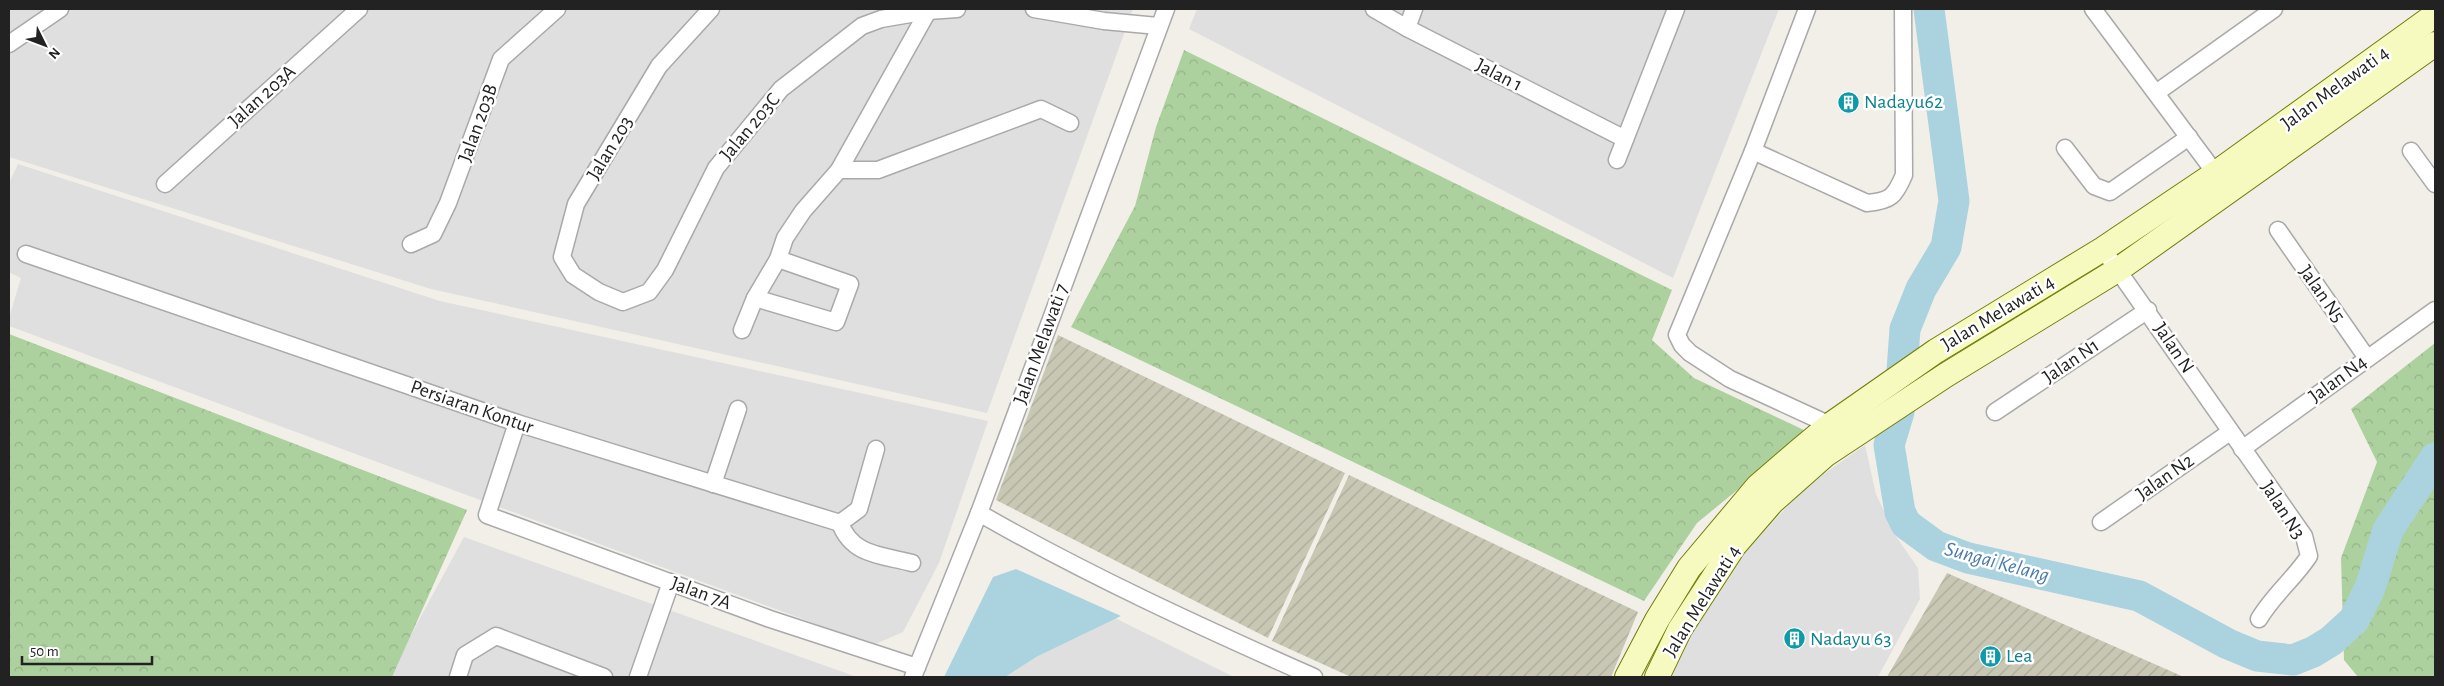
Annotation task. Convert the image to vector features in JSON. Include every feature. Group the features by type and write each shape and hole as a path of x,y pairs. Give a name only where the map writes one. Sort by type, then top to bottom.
{"street":[{"path":"9,44 60,9"},
{"name":"Jalan 203A","path":"165,184 359,9"},
{"name":"Jalan 203B","path":"411,244 433,234 448,203 501,59 557,9"},
{"name":"Jalan 203","path":"599,292 573,276 562,257 576,204 659,66 711,9"},
{"name":"Jalan 203C","path":"599,292 623,302 649,292 665,270 716,168 781,89 862,26 882,19 928,11 957,9"},
{"path":"1034,9 1104,21 1158,26"},
{"name":"Jalan Melawati 7","path":"915,672 979,513 1158,26 1166,9"},
{"name":"Jalan 1","path":"1374,9 1407,28 1625,139"},
{"path":"1407,28 1414,9"},
{"path":"1616,160 1676,9"},
{"path":"1807,9 1753,151 1677,335 1682,346 1690,353 1730,379 1830,425"},
{"path":"1753,151 1867,203 1884,201 1897,192 1904,175 1903,9"},
{"path":"2093,9 2223,182"},
{"path":"2156,93 2274,9"},
{"path":"742,330 755,298 778,260 790,231 803,211 839,170 928,11"},
{"name":"Jalan Melawati 4","path":"1628,677 1657,620 1689,568 1758,486 1830,425 1946,374 2119,270 2223,182 2435,15"},
{"name":"Jalan Melawati 4","path":"1656,677 1680,630 1734,546 1772,502 1888,399 1936,351 2103,249 2223,182 2435,44"},
{"path":"839,170 878,170 1042,110 1070,123"},
{"path":"2065,148 2094,186 2110,192 2189,137"},
{"path":"2411,152 2435,184"},
{"name":"Jalan N5","path":"2278,230 2367,358"},
{"name":"Jalan N","path":"2103,249 2148,310 2242,449"},
{"name":"Persiaran Kontur","path":"26,254 517,423 840,523"},
{"path":"755,298 836,322 850,284 778,260"},
{"name":"Jalan N1","path":"1995,412 2148,310"},
{"name":"Jalan N4","path":"2242,449 2435,310"},
{"path":"713,484 738,410"},
{"name":"Jalan 7A","path":"517,423 487,515 915,672"},
{"name":"Jalan N2","path":"2100,522 2230,432"},
{"path":"876,449 859,510 840,523 845,536 855,546 912,563"},
{"name":"Jalan N3","path":"2242,449 2304,536 2309,556 2300,571 2269,601 2259,618"},
{"path":"979,513 1023,538 1213,632 1314,677"},
{"path":"638,677 671,582"},
{"path":"458,677 465,655 496,636 604,677"}],"shaded area":[{"path":"9,9 1133,9 987,413 431,289 9,157"},
{"path":"1197,9 1779,9 1673,278 1189,29"},
{"path":"18,164 440,301 988,421 939,563 903,632 873,645 9,326 9,318 21,278 9,272 9,183"},
{"path":"1058,335 1345,473 1268,638 996,500"},
{"name":"Nadayu 63","path":"1865,445 1876,494 1895,535 1918,568 1920,599 1878,677 1668,677 1684,643 1742,556 1804,488"},
{"path":"1349,475 1638,612 1611,677 1351,677 1272,641"},
{"path":"464,537 857,677 388,677"},
{"path":"1016,569 1234,677 948,677"},
{"path":"1947,573 2184,677 1887,677"}],"green space":[{"path":"1184,50 1672,290 1652,340 1694,378 1808,432 1697,523 1644,601 1071,327 1135,206 1156,127"},
{"path":"9,334 467,510 392,677 9,677"},
{"path":"2435,343 2435,677 2358,677 2344,660 2341,558 2377,462 2351,409"}],"water":[{"path":"1016,569 1121,616 1036,657 1005,677 944,677 993,577"}],"waterway":[{"name":"Sungai Kelang","path":"1929,9 1954,201 1946,247 1921,289 1905,329 1899,412 1889,445 1900,512 1906,524 1936,546 1968,558 2139,596 2228,644 2257,656 2293,660 2313,652 2331,641 2354,620 2370,588 2388,530 2435,458"}],"place":[{"name":"Nadayu62","path":"1848,102"},
{"name":"Nadayu 63","path":"1794,639"},
{"name":"Lea","path":"1990,656"}]}
